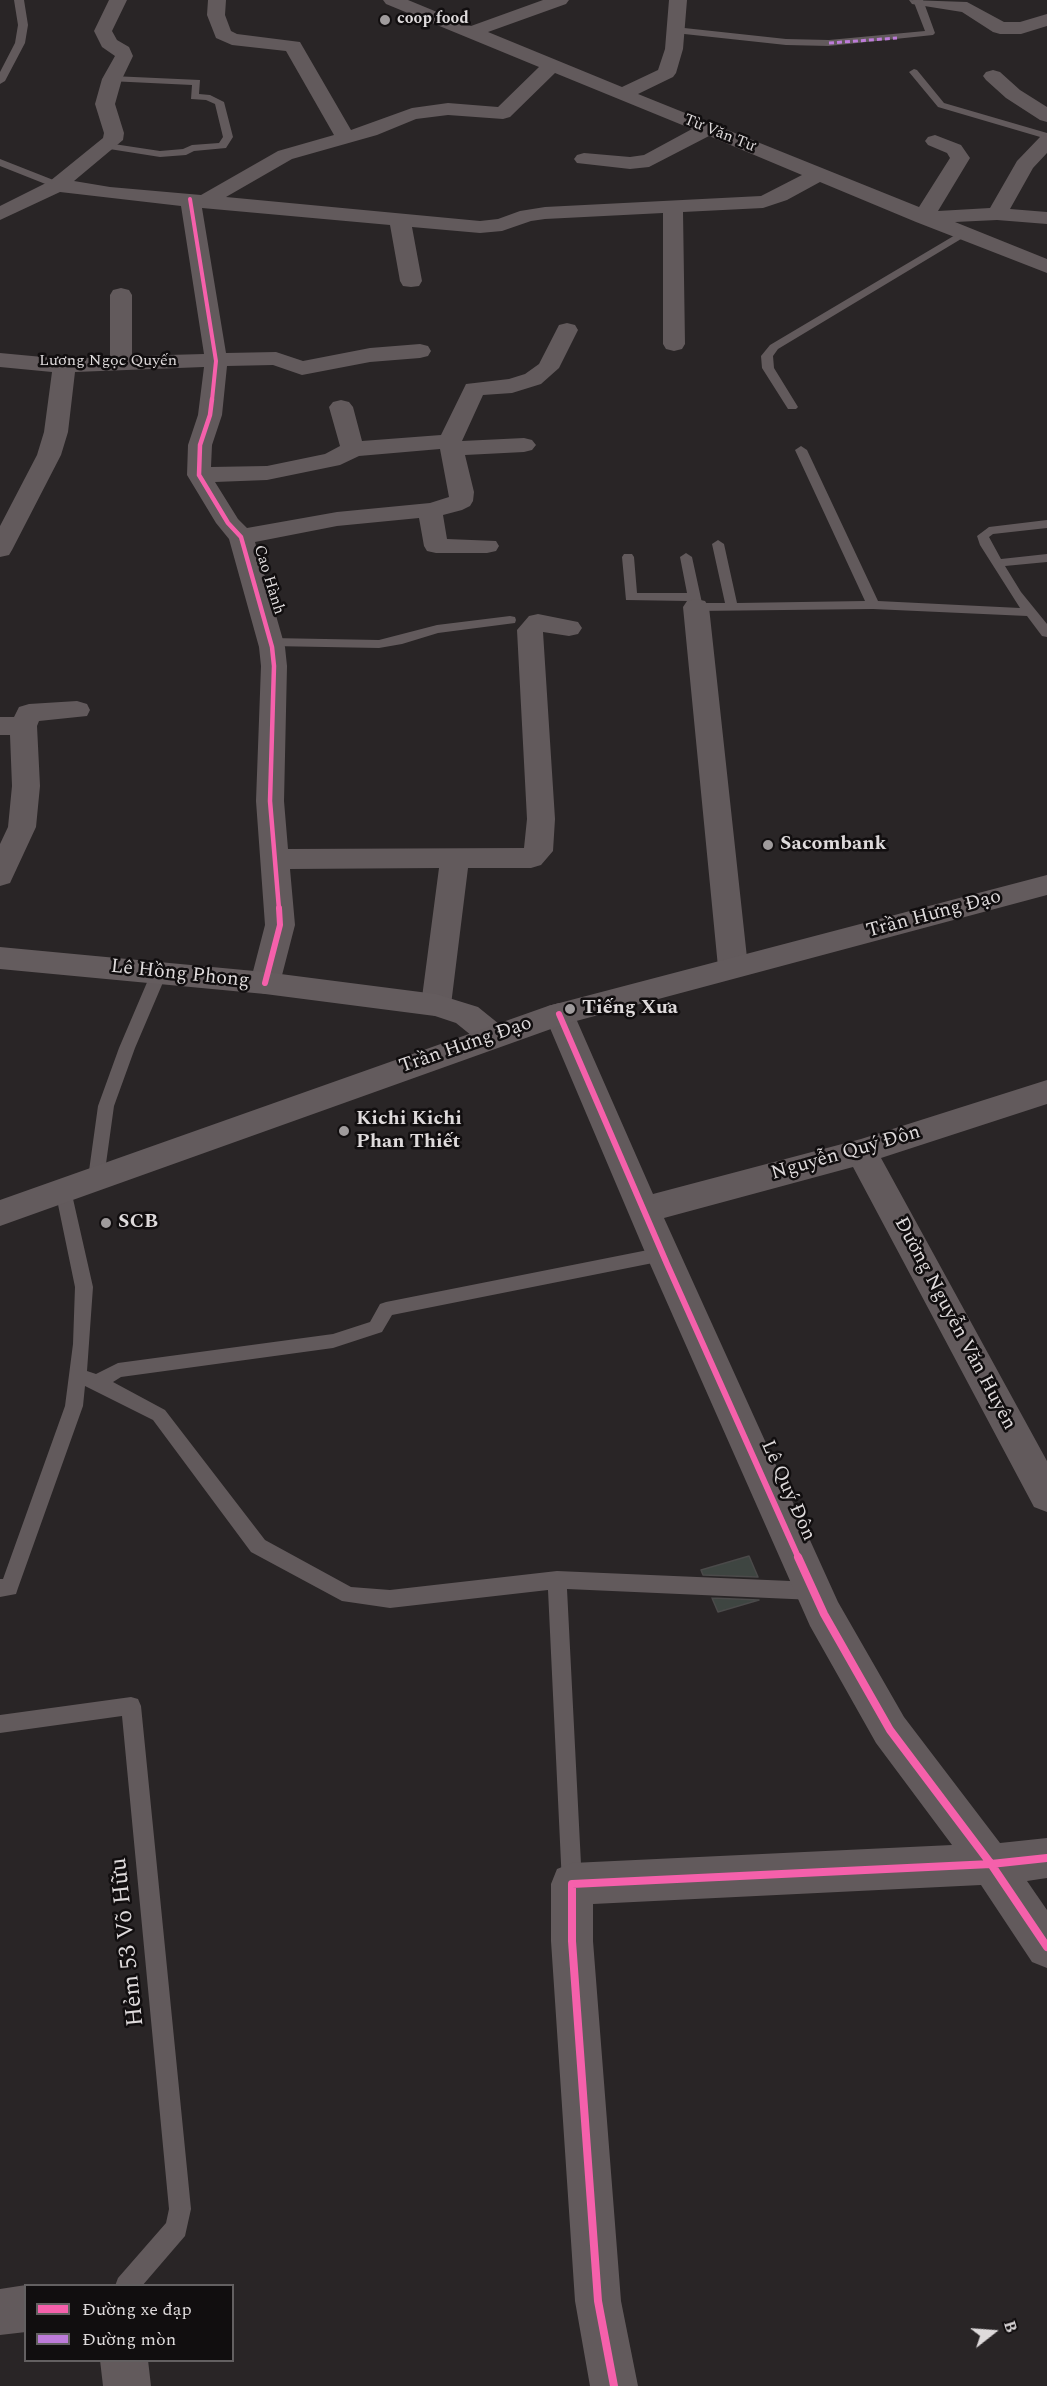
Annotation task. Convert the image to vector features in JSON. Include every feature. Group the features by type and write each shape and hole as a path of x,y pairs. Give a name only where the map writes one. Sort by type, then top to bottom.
{"main road":[{"name":"Trần Hưng Đạo","path":"0,1213 559,1014 1047,885"},
{"name":"Lê Hồng Phong","path":"0,958 265,983 436,1005 467,1015 493,1036"}],"street":[{"path":"0,214 57,185 113,140 114,133 105,104 112,79 124,56 122,51 109,43 103,31 118,0"},
{"path":"217,0 216,15 223,34 232,39 293,46 346,138"},
{"name":"Từ Văn Tư","path":"392,0 1047,267"},
{"path":"471,32 560,0"},
{"path":"622,94 666,73 671,62 678,0"},
{"path":"918,0 968,7 1000,28 1021,28 1047,20"},
{"path":"198,200 285,155 370,131 400,118 427,111 448,109 503,113 552,65"},
{"path":"993,76 1012,94 1047,116"},
{"path":"584,159 630,163 649,161 708,129"},
{"path":"923,218 960,158 954,148 935,141"},
{"path":"997,214 1024,165 1047,141"},
{"path":"57,185 110,193 480,227 501,225 527,215 545,213 763,202 780,196 818,174"},
{"path":"198,200 216,361 210,415 200,445 199,475 267,473 332,460 353,449 411,443 451,446 524,446"},
{"path":"673,207 674,344"},
{"path":"923,218 997,214 1047,218"},
{"path":"400,220 411,281"},
{"path":"121,295 121,364"},
{"path":"241,537 338,519 430,510 461,501 462,492 451,446 474,389 512,386 532,380 548,368 567,330"},
{"name":"Lương Ngọc Quyến","path":"0,360 64,366 276,359 302,368 370,355 420,351"},
{"path":"0,550 49,455 56,432 64,366"},
{"path":"341,407 353,449"},
{"name":"Cao Hành","path":"199,475 228,523 241,537 271,642 274,666 270,801 280,925 265,983"},
{"path":"430,510 436,546 488,546"},
{"path":"696,602 733,967"},
{"path":"276,859 531,858 539,851 541,819 530,630 538,622 569,628"},
{"path":"0,876 22,827 26,786 11,726 29,713 77,710"},
{"path":"436,1005 455,859"},
{"name":"Lê Quý Đôn","path":"559,1014 813,1591 854,1669 890,1730 991,1864 1047,1947"},
{"name":"Nguyễn Quý Đôn","path":"644,1210 861,1152 1047,1092"},
{"name":"Đường Nguyễn Văn Huyên","path":"861,1152 1047,1496"},
{"path":"614,2386 598,2301 572,1941 572,1884 991,1864 1047,1858"},
{"path":"0,2312 24,2308"},
{"path":"124,2362 127,2386"}],"lane":[{"path":"0,81 5,61 20,43 23,25 19,0"},
{"path":"675,30 786,42 829,43 930,33 918,0"},
{"path":"914,72 941,105 1047,136"},
{"path":"107,146 160,154 186,152 192,148 222,146 228,137 219,102 207,97 194,97 197,82 112,79"},
{"path":"0,162 57,185"},
{"path":"792,407 768,368 767,356 774,347 962,234"},
{"path":"801,450 873,605"},
{"path":"1047,524 989,531 983,536 997,563 1047,633"},
{"path":"718,544 732,607"},
{"path":"628,556 632,597 732,607 873,605 1030,612"},
{"path":"686,557 696,602"},
{"path":"997,563 1047,558"},
{"path":"271,642 379,644 402,640 437,629 510,620"},
{"path":"96,1178 106,1106 127,1048 159,973"},
{"path":"0,1588 9,1588 74,1406 84,1287 63,1190"},
{"path":"99,1382 118,1370 333,1341 376,1327 386,1309 663,1254"},
{"path":"78,1376 99,1382 159,1415 258,1546 349,1595 390,1599 557,1580 813,1591"},
{"path":"557,1580 572,1884"},
{"name":"Hẻm 53 Võ Hữu","path":"0,1724 131,1706 180,2209 177,2228 128,2284"}],"building":[{"path":"749,1556 758,1577 703,1575 701,1570"},
{"path":"712,1598 759,1600 718,1612"}],"marked path":[{"path":"829,43 897,38"}],"cycle path":[{"path":"190,199 216,361 210,415 200,445 199,475 228,523 241,537 272,647 274,666 270,801 280,925 265,983"},
{"path":"559,1014 667,1264 824,1614 890,1730 991,1864 1047,1947"},
{"path":"614,2386 598,2301 572,1941 572,1884 991,1864 1047,1858"}],"place":[{"name":"coop food","path":"385,20"},
{"name":"Sacombank","path":"768,845"},
{"name":"Tiếng Xưa","path":"570,1009"},
{"name":"Kichi Kichi Phan Thiết","path":"344,1131"},
{"name":"SCB","path":"106,1223"}]}
